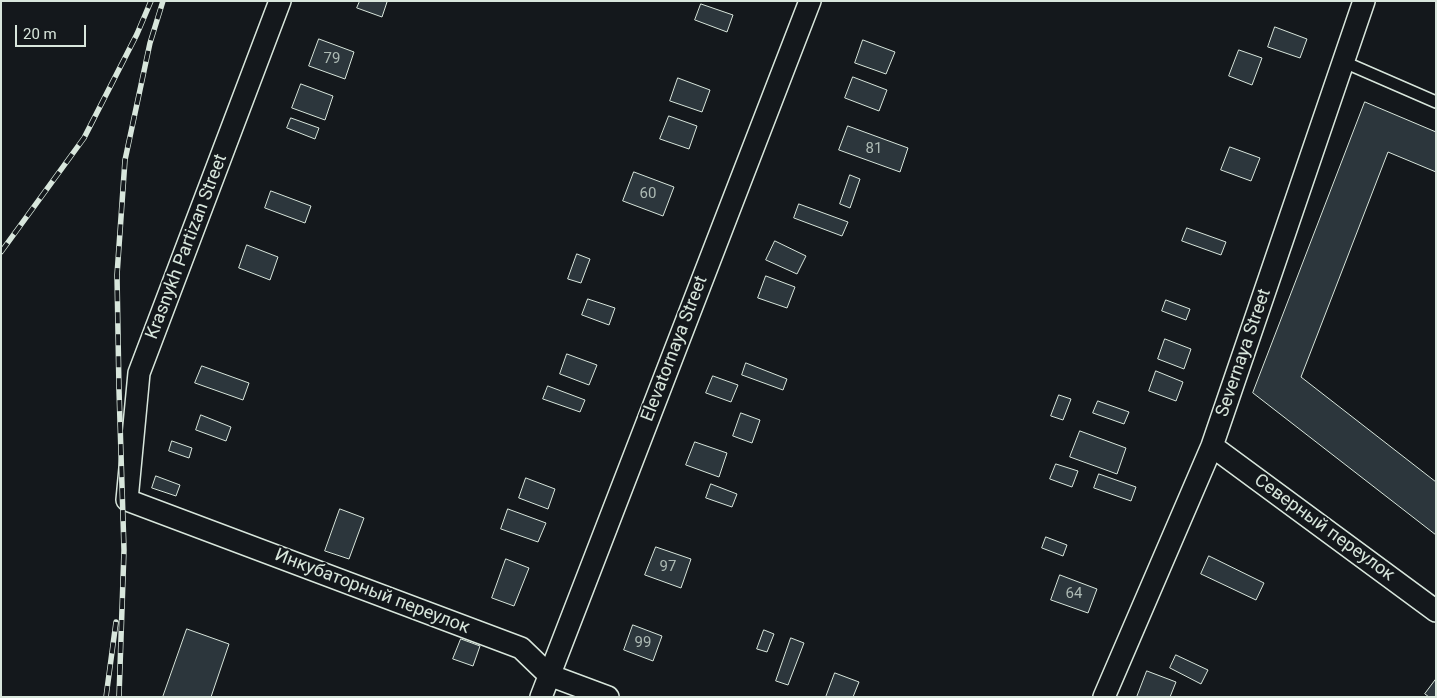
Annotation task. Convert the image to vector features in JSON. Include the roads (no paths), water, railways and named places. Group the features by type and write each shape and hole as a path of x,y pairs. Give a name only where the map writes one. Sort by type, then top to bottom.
{"street":[{"name":"Krasnykh Partizan Street","path":"127,500 140,373 280,1"},
{"name":"Elevatornaya Street","path":"541,697 810,1"},
{"name":"Severnaya Street","path":"1104,697 1212,446 1364,1"},
{"name":"Северный переулок","path":"1212,446 1436,611"},
{"name":"Инкубаторный переулок","path":"127,500 522,648 549,675 608,697"}],"lane":[{"path":"1344,62 1436,102"}],"railway":[{"path":"1,252 84,138 137,34 151,1"},
{"path":"119,697 124,550 117,275 125,160 150,43 163,1"},
{"path":"106,697 116,622"}]}
